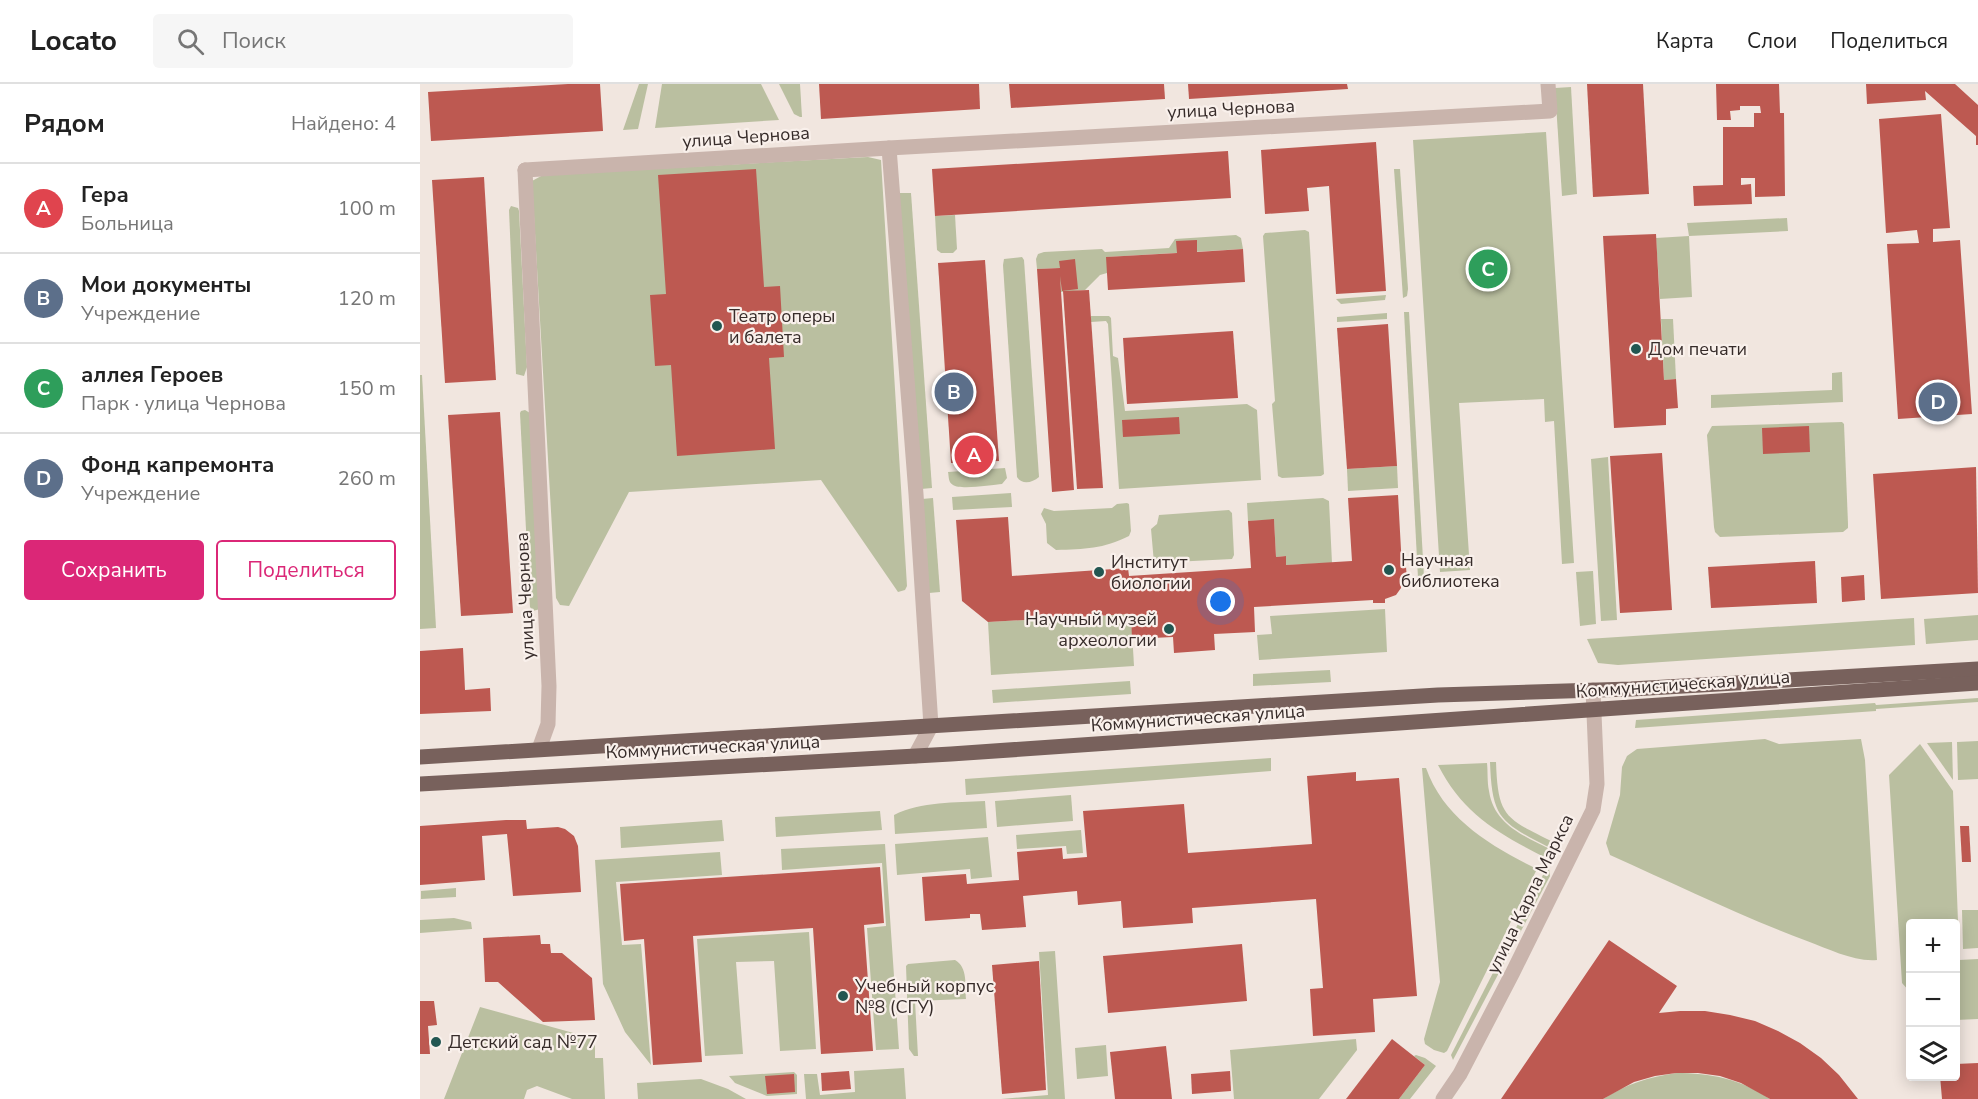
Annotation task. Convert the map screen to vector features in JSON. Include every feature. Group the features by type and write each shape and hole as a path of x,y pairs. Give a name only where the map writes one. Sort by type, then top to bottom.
{"main road":[{"name":"Коммунистическая улица","path":"420,757 1438,695 1593,690 1978,669"},
{"name":"Коммунистическая улица","path":"420,784 915,756 1978,683"}],"street":[{"name":"улица Чернова","path":"539,749 548,724 549,686 525,170 1550,111 1548,84"},
{"path":"889,148 931,726 915,756"},
{"name":"улица Карла Маркса","path":"1443,1099 1460,1074 1514,972 1593,810 1597,784 1593,690"}],"green space":[{"path":"639,84 648,84 638,129 623,130"},
{"path":"662,84 761,84 779,120 655,128"},
{"path":"779,84 800,84 802,117 794,114"},
{"path":"1571,87 1577,194 1562,196 1555,88"},
{"path":"1546,132 1574,563 1562,564 1554,421 1545,422 1544,399 1459,403 1470,570 1440,572 1413,140"},
{"path":"868,157 881,160 907,586 905,590 898,592 821,480 629,492 569,606 560,605 556,598 532,181 543,175"},
{"path":"1394,169 1400,169 1408,289 1407,296 1403,298"},
{"path":"899,193 911,193 932,488 921,489"},
{"path":"511,206 518,208 519,211 527,367 524,376 516,374 509,210"},
{"path":"955,215 957,249 953,253 941,253 937,250 935,216"},
{"path":"1787,218 1788,231 1689,236 1687,223"},
{"path":"1305,230 1309,232 1324,474 1282,478 1278,476 1272,404 1275,401 1263,236 1265,233"},
{"path":"1236,235 1241,238 1243,249 1107,257 1107,273 1100,275 1085,290 1061,292 1059,268 1037,269 1038,254 1044,252 1102,249 1105,252 1169,248 1175,239"},
{"path":"1689,236 1692,297 1660,299 1656,238"},
{"path":"1022,257 1039,477 1027,482 1017,477 1003,265 1004,259"},
{"path":"1386,295 1385,300 1341,304 1336,299"},
{"path":"1404,312 1409,312 1424,577 1418,578"},
{"path":"1387,313 1387,319 1337,322 1337,317"},
{"path":"1091,316 1111,318 1113,356 1118,358 1125,411 1247,404 1257,410 1261,480 1119,489 1108,324 1106,321 1091,322"},
{"path":"1661,319 1673,319 1676,379 1664,380"},
{"path":"1842,372 1843,402 1711,408 1711,395 1832,390 1832,373"},
{"path":"420,375 422,375 436,628 420,629"},
{"path":"525,410 530,413 540,609 533,611 530,607 520,413"},
{"path":"1842,422 1844,424 1848,528 1843,532 1720,537 1715,532 1707,435 1712,426"},
{"path":"1608,457 1617,620 1601,621 1591,459"},
{"path":"1397,466 1398,488 1348,491 1347,469"},
{"path":"1005,468 1007,478 1002,484 962,487 953,485 949,481 948,472"},
{"path":"1011,493 1012,507 953,510 952,497"},
{"path":"933,498 940,592 929,593 922,499"},
{"path":"1323,498 1329,501 1332,563 1286,565 1286,556 1276,557 1274,520 1248,521 1247,503"},
{"path":"1117,504 1129,504 1131,531 1129,536 1111,544 1085,549 1056,550 1047,543 1046,524 1041,514 1044,508 1054,511 1112,508"},
{"path":"1229,510 1232,513 1234,555 1232,559 1154,563 1151,529 1157,524 1159,515"},
{"path":"1593,571 1596,624 1580,626 1576,572"},
{"path":"1385,609 1387,652 1259,660 1257,635 1272,634 1270,616"},
{"path":"1131,614 1134,666 991,675 988,622"},
{"path":"1978,615 1978,640 1926,644 1924,619"},
{"path":"1914,618 1915,645 1618,665 1598,663 1587,639"},
{"path":"1330,670 1331,682 1253,686 1253,674"},
{"path":"1130,681 1131,694 993,703 992,690"},
{"path":"1978,698 1978,702 1876,709 1876,711 1635,728 1636,720"},
{"path":"1765,739 1779,744 1861,739 1865,760 1877,960 1851,957 1782,931 1610,855 1606,843 1620,795 1622,767 1627,756 1637,749"},
{"path":"1978,741 1978,779 1958,780 1957,742"},
{"path":"1952,742 1953,780 1927,743"},
{"path":"1920,744 1953,791 1958,919 1906,919 1906,988 1902,983 1889,775"},
{"path":"1271,758 1271,771 966,795 965,779"},
{"path":"1490,762 1496,762 1499,794 1507,814 1514,821 1553,842 1550,848 1520,832 1502,817 1493,796"},
{"path":"1487,763 1489,791 1497,812 1511,827 1550,849 1546,858 1498,831 1471,810 1448,782 1438,765"},
{"path":"1422,768 1426,768 1444,802 1471,829 1503,851 1537,869 1444,1053 1425,1044 1424,1039 1440,982"},
{"path":"1071,795 1073,821 997,827 995,801"},
{"path":"985,801 987,828 895,834 894,815 904,810 939,804"},
{"path":"880,811 882,830 776,837 775,817"},
{"path":"722,820 724,841 621,848 620,827"},
{"path":"1081,830 1083,853 1067,854 1066,846 1017,849 1016,835"},
{"path":"988,837 992,877 971,879 970,869 897,875 895,844"},
{"path":"885,844 899,1049 876,1050 867,928 886,926 882,863 782,870 781,849"},
{"path":"720,852 722,875 616,882 622,945 641,944 651,1065 625,1032 603,984 595,860"},
{"path":"1546,869 1549,869 1550,876 1453,1060 1451,1055"},
{"path":"456,888 456,897 421,899 421,891"},
{"path":"1962,910 1978,910 1978,948 1963,949"},
{"path":"454,918 471,922 472,929 420,933 420,920"},
{"path":"809,932 816,1049 780,1051 774,961 736,962 743,1054 705,1056 697,939"},
{"path":"1055,951 1065,1099 1001,1099 1048,1095 1039,952"},
{"path":"1978,959 1978,1019 1960,1020 1960,960"},
{"path":"955,960 964,972 966,999 915,1001 918,1056 914,1056 909,1049 906,966"},
{"path":"480,1007 595,1039 595,1058 603,1058 605,1099 572,1099 537,1086 527,1090 524,1099 444,1099"},
{"path":"1356,1039 1357,1050 1319,1099 1234,1099 1230,1050"},
{"path":"1106,1045 1108,1076 1077,1079 1075,1048"},
{"path":"1414,1056 1436,1066 1410,1099 1399,1099 1425,1065"},
{"path":"904,1068 906,1099 806,1099 804,1074 817,1074 820,1095 855,1092 854,1071"},
{"path":"794,1072 797,1075 797,1094 767,1096 735,1083 729,1076"},
{"path":"1676,1073 1701,1074 1736,1082 1770,1099 1603,1099 1638,1082"},
{"path":"701,1079 728,1089 746,1099 638,1099 637,1083"}],"building":[{"path":"600,84 603,131 431,141 428,92"},
{"path":"819,84 979,84 980,109 821,119"},
{"path":"1009,84 1164,84 1165,99 1011,108"},
{"path":"1188,84 1347,84 1348,89 1189,99"},
{"path":"1587,84 1643,84 1649,194 1593,197"},
{"path":"1716,84 1779,84 1780,113 1784,113 1785,196 1755,197 1755,178 1741,178 1741,185 1751,184 1752,204 1694,206 1693,186 1723,185 1723,127 1754,127 1754,113 1761,113 1760,106 1740,106 1740,110 1730,111 1731,120 1717,120"},
{"path":"1866,84 1955,84 1978,105 1978,145 1976,145 1976,136 1925,91 1926,100 1867,104"},
{"path":"1941,114 1950,228 1933,229 1933,242 1960,240 1972,414 1898,419 1887,244 1919,243 1917,230 1886,233 1879,119"},
{"path":"1376,142 1386,291 1336,294 1329,186 1307,188 1309,211 1265,214 1261,150"},
{"path":"1228,151 1231,198 935,216 932,169"},
{"name":"Театр оперы и балета","path":"756,169 764,287 780,286 784,357 769,358 775,449 677,456 671,365 655,366 650,295 666,294 658,175"},
{"path":"484,177 496,380 445,383 432,180"},
{"name":"Дом печати","path":"1656,234 1664,380 1676,379 1678,408 1666,409 1666,425 1614,428 1603,236"},
{"path":"1197,240 1197,252 1243,249 1245,282 1108,290 1106,257 1177,253 1176,241"},
{"path":"1075,259 1078,289 1062,291 1060,276 1074,490 1052,492 1037,269 1060,268 1059,261"},
{"path":"985,260 999,461 951,463 938,263"},
{"path":"1089,290 1103,488 1077,489 1063,291"},
{"path":"1388,324 1397,466 1347,469 1337,328"},
{"path":"1233,331 1238,398 1127,404 1123,338"},
{"path":"500,412 513,613 461,616 448,415"},
{"path":"1179,417 1180,434 1123,437 1122,420"},
{"path":"1809,426 1810,452 1763,454 1762,428"},
{"path":"1662,453 1672,610 1620,613 1610,456"},
{"path":"1976,467 1978,593 1881,599 1873,474"},
{"path":"1398,495 1402,568 1406,567 1407,579 1402,580 1401,588 1396,595 1385,599 1385,603 1373,603 1373,600 1254,607 1255,632 1214,634 1215,650 1174,653 1173,637 1132,639 1131,614 988,622 962,601 956,520 1008,517 1012,576 1128,568 1129,576 1251,568 1248,521 1274,519 1276,557 1286,556 1286,565 1352,561 1348,498"},
{"path":"1815,561 1817,603 1711,608 1708,567"},
{"path":"1864,575 1865,600 1842,602 1841,577"},
{"path":"463,648 465,690 490,688 491,711 420,714 420,651"},
{"path":"1356,772 1356,781 1399,778 1417,996 1373,999 1375,1032 1313,1036 1310,989 1323,988 1316,899 1192,908 1193,923 1123,928 1121,901 1078,905 1077,891 1023,896 1026,927 982,930 980,914 970,914 970,918 925,921 922,877 966,874 967,884 1019,880 1017,852 1062,848 1063,859 1087,857 1083,811 1184,804 1188,853 1312,844 1307,776"},
{"path":"526,820 527,829 558,827 574,836 578,846 581,892 513,896 507,834 482,836 485,880 420,885 420,826"},
{"path":"1960,826 1969,826 1971,862 1962,862"},
{"name":"Учебный корпус №8 (СГУ)","path":"880,867 884,923 864,925 873,1051 821,1054 813,928 693,936 702,1062 653,1065 644,939 624,941 620,884"},
{"path":"540,935 541,944 550,944 551,953 562,953 592,978 595,1020 543,1022 498,982 485,982 483,938"},
{"path":"1609,940 1677,986 1659,1013 1705,1011 1755,1021 1800,1043 1821,1058 1839,1075 1858,1099 1770,1099 1741,1083 1720,1076 1676,1073 1634,1082 1603,1099 1501,1099"},
{"path":"1242,944 1247,1001 1108,1013 1103,956"},
{"path":"1039,961 1046,1090 1002,1094 992,965"},
{"path":"420,1001 434,1001 437,1025 428,1026 430,1054 420,1054"},
{"path":"1392,1039 1425,1065 1399,1099 1346,1099"},
{"path":"1166,1046 1172,1099 1115,1099 1110,1052"},
{"path":"1978,1063 1978,1099 1942,1099 1940,1081 1960,1081 1960,1064"},
{"path":"849,1071 851,1089 822,1091 821,1073"},
{"path":"1230,1071 1231,1091 1192,1094 1191,1074"},
{"path":"794,1074 795,1092 767,1094 765,1076"}],"place":[{"name":"аллея Героев","path":"1488,269"},
{"name":"Театр оперы и балета","path":"717,326"},
{"name":"Дом печати","path":"1636,349"},
{"name":"Мои документы","path":"954,392"},
{"name":"Фонд капремонта","path":"1938,402"},
{"name":"Гера","path":"974,455"},
{"name":"Научная библиотека","path":"1389,570"},
{"name":"Институт биологии","path":"1099,572"},
{"name":"Научный музей археологии","path":"1169,629"},
{"name":"Учебный корпус №8 (СГУ)","path":"843,996"},
{"name":"Детский сад №77","path":"436,1042"}]}
